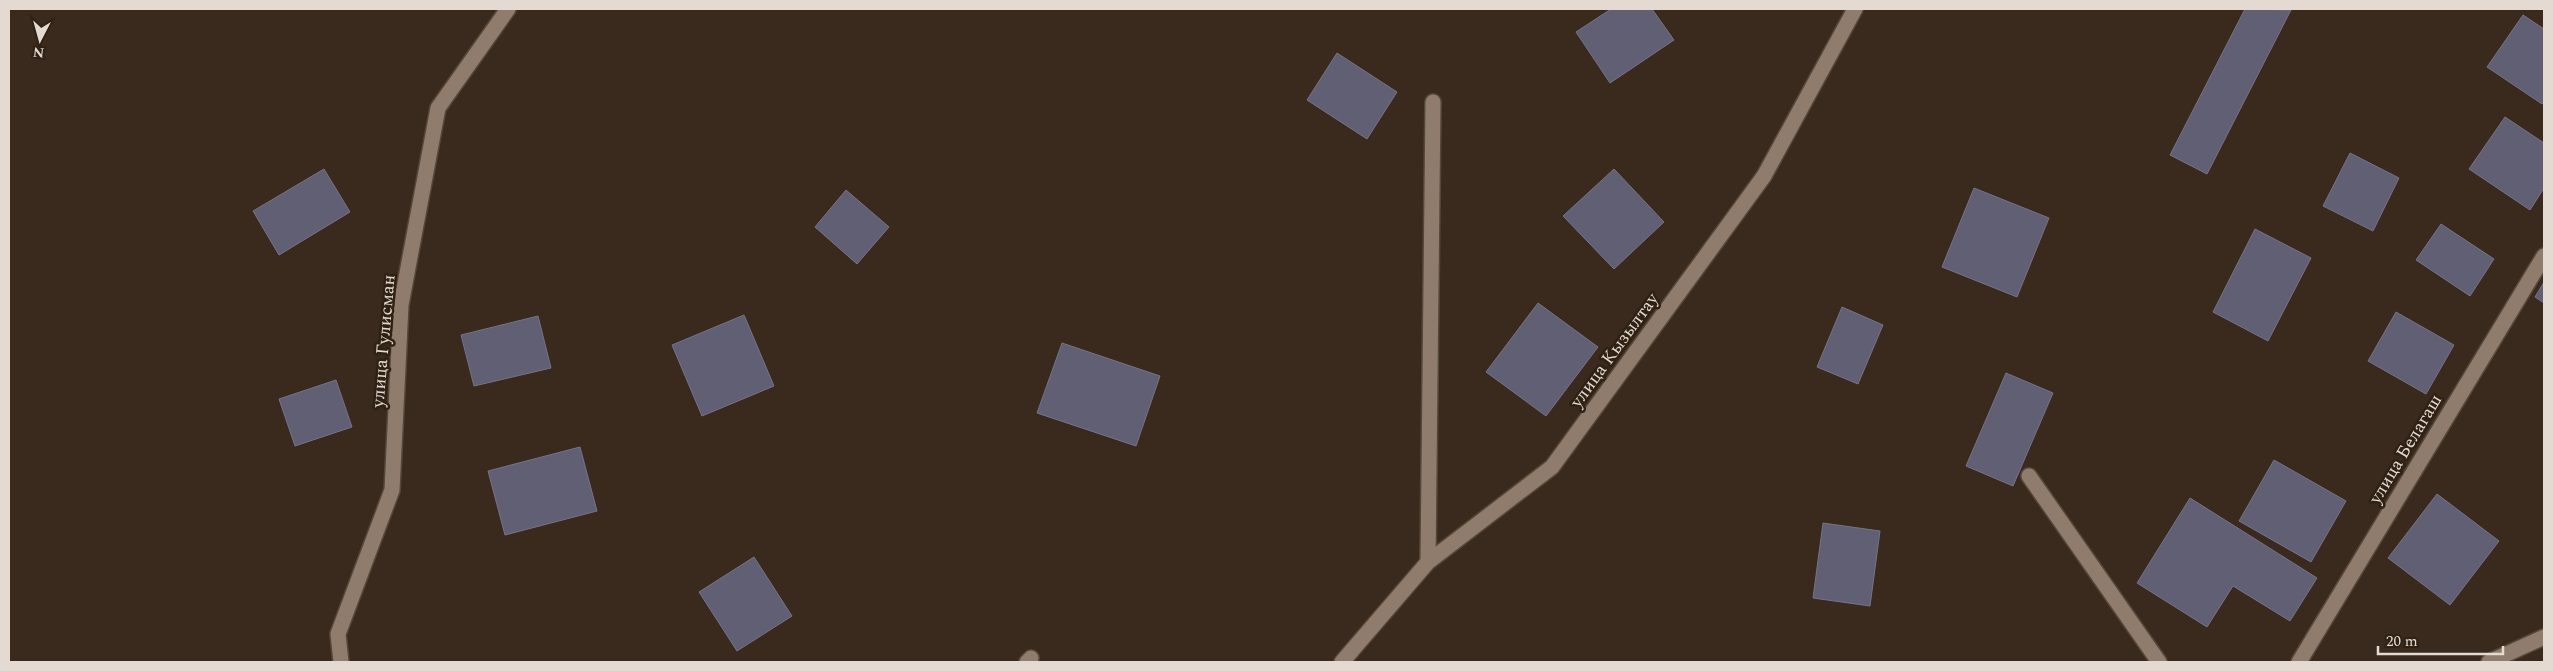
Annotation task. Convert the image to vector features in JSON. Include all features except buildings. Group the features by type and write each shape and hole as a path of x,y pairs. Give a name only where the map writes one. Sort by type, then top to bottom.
{"street":[{"name":"улица Гулисман","path":"340,662 338,634 392,490 401,304 438,108 508,9"},
{"name":"улица Кызылтау","path":"1342,662 1428,562 1552,467 1764,176 1855,9"},
{"path":"1428,562 1433,102"},
{"name":"улица Белагаш","path":"2298,662 2544,256"},
{"path":"2029,476 2159,662"},
{"path":"2489,662 2544,637"}]}
